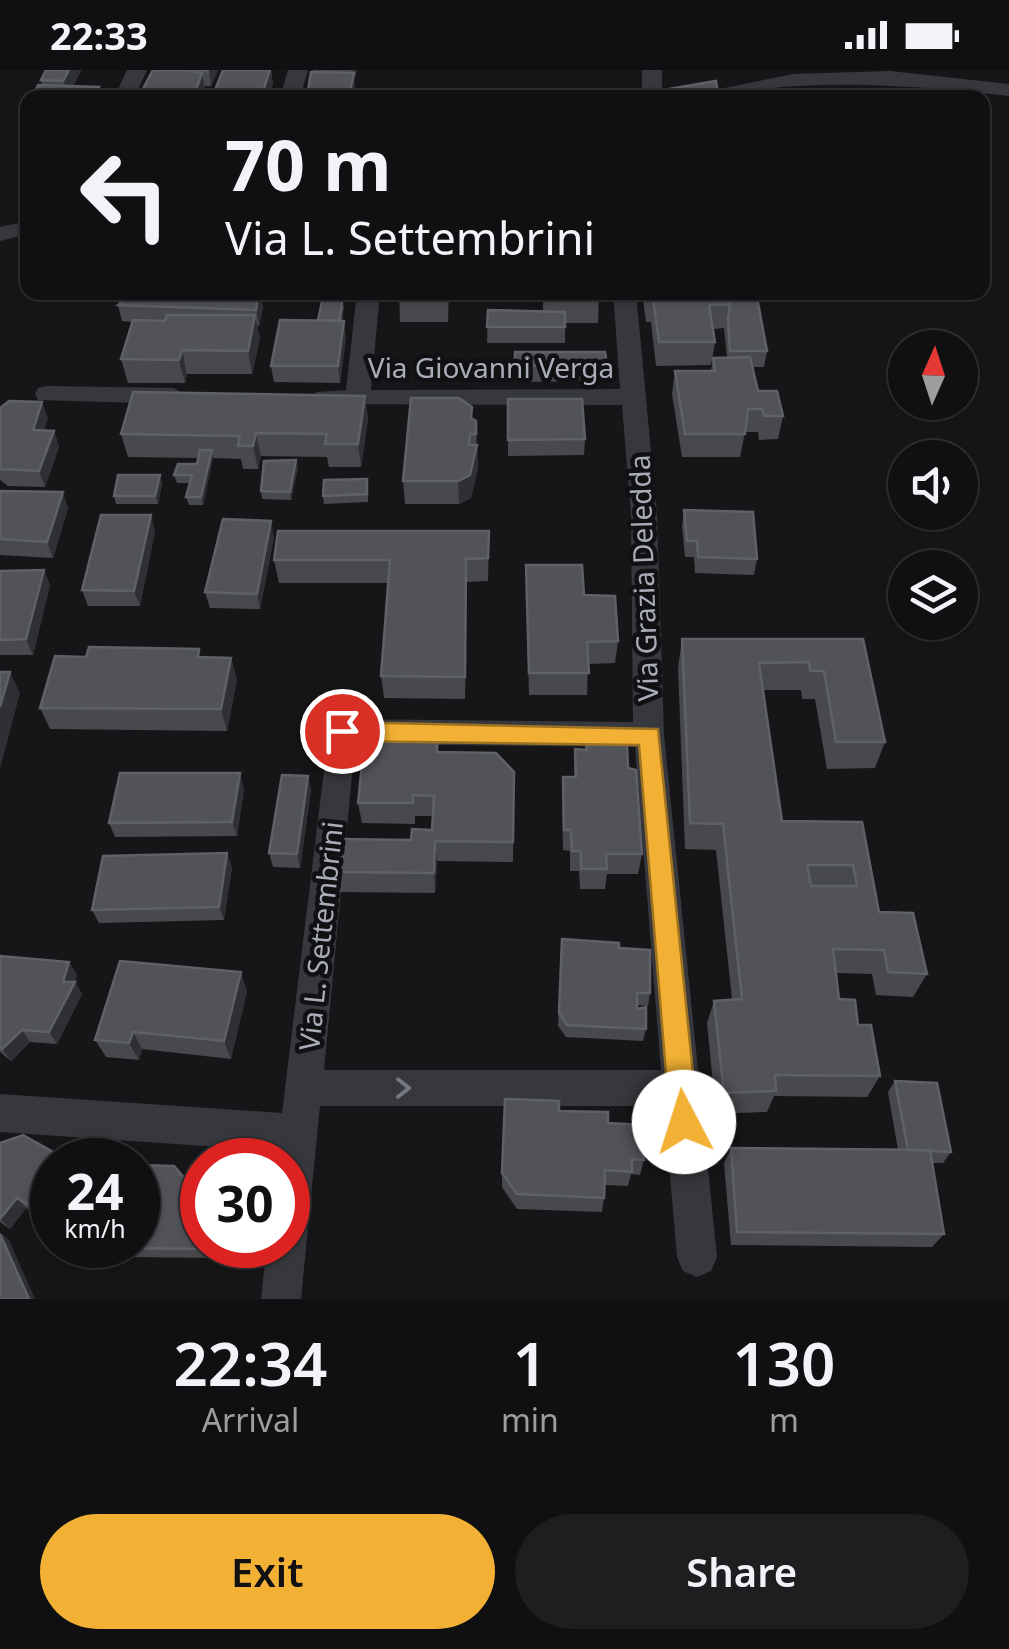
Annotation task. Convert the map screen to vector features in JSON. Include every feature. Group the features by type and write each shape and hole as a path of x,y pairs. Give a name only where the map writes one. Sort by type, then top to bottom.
{"street":[{"path":"732,90 793,80 890,76 1009,90"},
{"path":"358,398 367,300"},
{"name":"Via Grazia Deledda","path":"625,300 644,516 650,735 697,1257"},
{"path":"47,394 203,396"},
{"name":"Via Giovanni Verga","path":"300,398 635,396"},
{"name":"Via L. Settembrini","path":"306,1088 342,731 650,735"},
{"path":"298,1138 306,1088 681,1088"},
{"path":"0,1112 298,1133"},
{"path":"281,1299 284,1268"}],"building":[{"path":"46,70 69,70 63,81 41,80"},
{"path":"153,70 209,70 188,71 202,73 196,90 142,90"},
{"path":"223,70 270,70 263,90 215,90"},
{"path":"311,72 354,73 350,90 308,90"},
{"path":"716,81 718,90 663,90"},
{"path":"38,85 99,87 98,90 36,90"},
{"path":"123,300 258,300 256,310 118,305"},
{"path":"322,300 342,300 339,321 318,320"},
{"path":"653,300 729,300 730,305 709,305 715,342 659,342"},
{"path":"729,300 757,300 767,351 730,351"},
{"path":"488,310 565,312 565,327 487,327"},
{"path":"167,315 255,315 248,351 182,350 179,360 121,359 133,320 165,321"},
{"path":"280,320 344,321 338,366 271,366"},
{"path":"515,352 605,352 607,365 515,366"},
{"path":"750,357 758,391 777,391 783,416 764,416 762,409 748,409 745,434 685,434 675,371 715,371 713,358"},
{"path":"133,392 365,396 358,444 325,444 327,434 256,433 253,446 238,446 240,436 121,434"},
{"path":"411,398 459,398 472,407 476,434 470,434 469,445 477,445 470,475 458,481 403,481"},
{"path":"508,399 582,399 585,439 508,440"},
{"path":"9,401 42,402 33,430 54,431 39,471 0,469 0,408"},
{"path":"200,450 212,450 201,497 186,497 192,475 174,475 178,464 197,464"},
{"path":"296,460 290,492 261,491 264,461"},
{"path":"118,475 160,475 155,496 114,496"},
{"path":"367,479 367,494 323,496 324,480"},
{"path":"0,491 63,492 47,542 0,539"},
{"path":"684,510 753,512 757,559 698,557 697,541 687,541"},
{"path":"101,515 151,515 134,591 82,590"},
{"path":"223,519 271,521 257,594 205,592"},
{"path":"278,531 489,531 488,558 466,559 465,677 381,676 390,560 274,560"},
{"path":"526,565 582,565 584,595 615,596 618,641 587,642 589,673 529,673"},
{"path":"44,570 26,639 0,640 0,571"},
{"path":"682,639 863,639 885,742 836,742 824,671 810,671 809,662 759,663 782,821 862,822 879,912 913,913 927,974 888,972 884,950 833,949 839,999 855,1000 858,1025 871,1025 880,1076 775,1075 776,1091 724,1093 714,1001 742,999 723,824 690,823","holes":["807,865 853,865 857,886 811,886"]},
{"path":"89,647 199,649 198,657 231,658 221,709 40,708 55,656 86,657"},
{"path":"0,672 10,672 0,707"},
{"path":"366,726 438,726 437,752 496,753 514,772 513,842 435,841 434,873 336,872 340,839 411,840 412,829 432,830 434,796 413,795 413,803 358,803"},
{"path":"586,745 627,745 628,768 636,770 642,854 606,854 607,869 581,869 581,851 572,851 571,830 564,830 563,777 576,777 575,749 587,750"},
{"path":"120,773 240,773 232,822 109,823"},
{"path":"282,775 308,776 297,854 269,853"},
{"path":"227,853 219,907 92,910 103,856"},
{"path":"562,939 619,943 619,948 650,950 650,993 637,993 637,1009 646,1007 646,1029 567,1025 559,1013"},
{"path":"0,956 69,962 63,982 75,982 49,1032 22,1030 2,1049 0,1047"},
{"path":"120,961 241,972 224,1041 133,1032 129,1043 95,1040"},
{"path":"895,1081 937,1083 951,1152 908,1150"},
{"path":"505,1099 559,1101 559,1111 608,1112 608,1123 643,1125 644,1160 632,1159 632,1172 605,1170 604,1198 517,1194 502,1173"},
{"path":"23,1135 30,1139 30,1206 17,1198 0,1219 0,1143"},
{"path":"731,1148 930,1150 944,1234 737,1232"},
{"path":"160,1166 174,1166 180,1173 180,1249 160,1248"},
{"path":"0,1234 29,1299 0,1299"}],"route":[{"path":"342,731 650,735 684,1122"}]}
